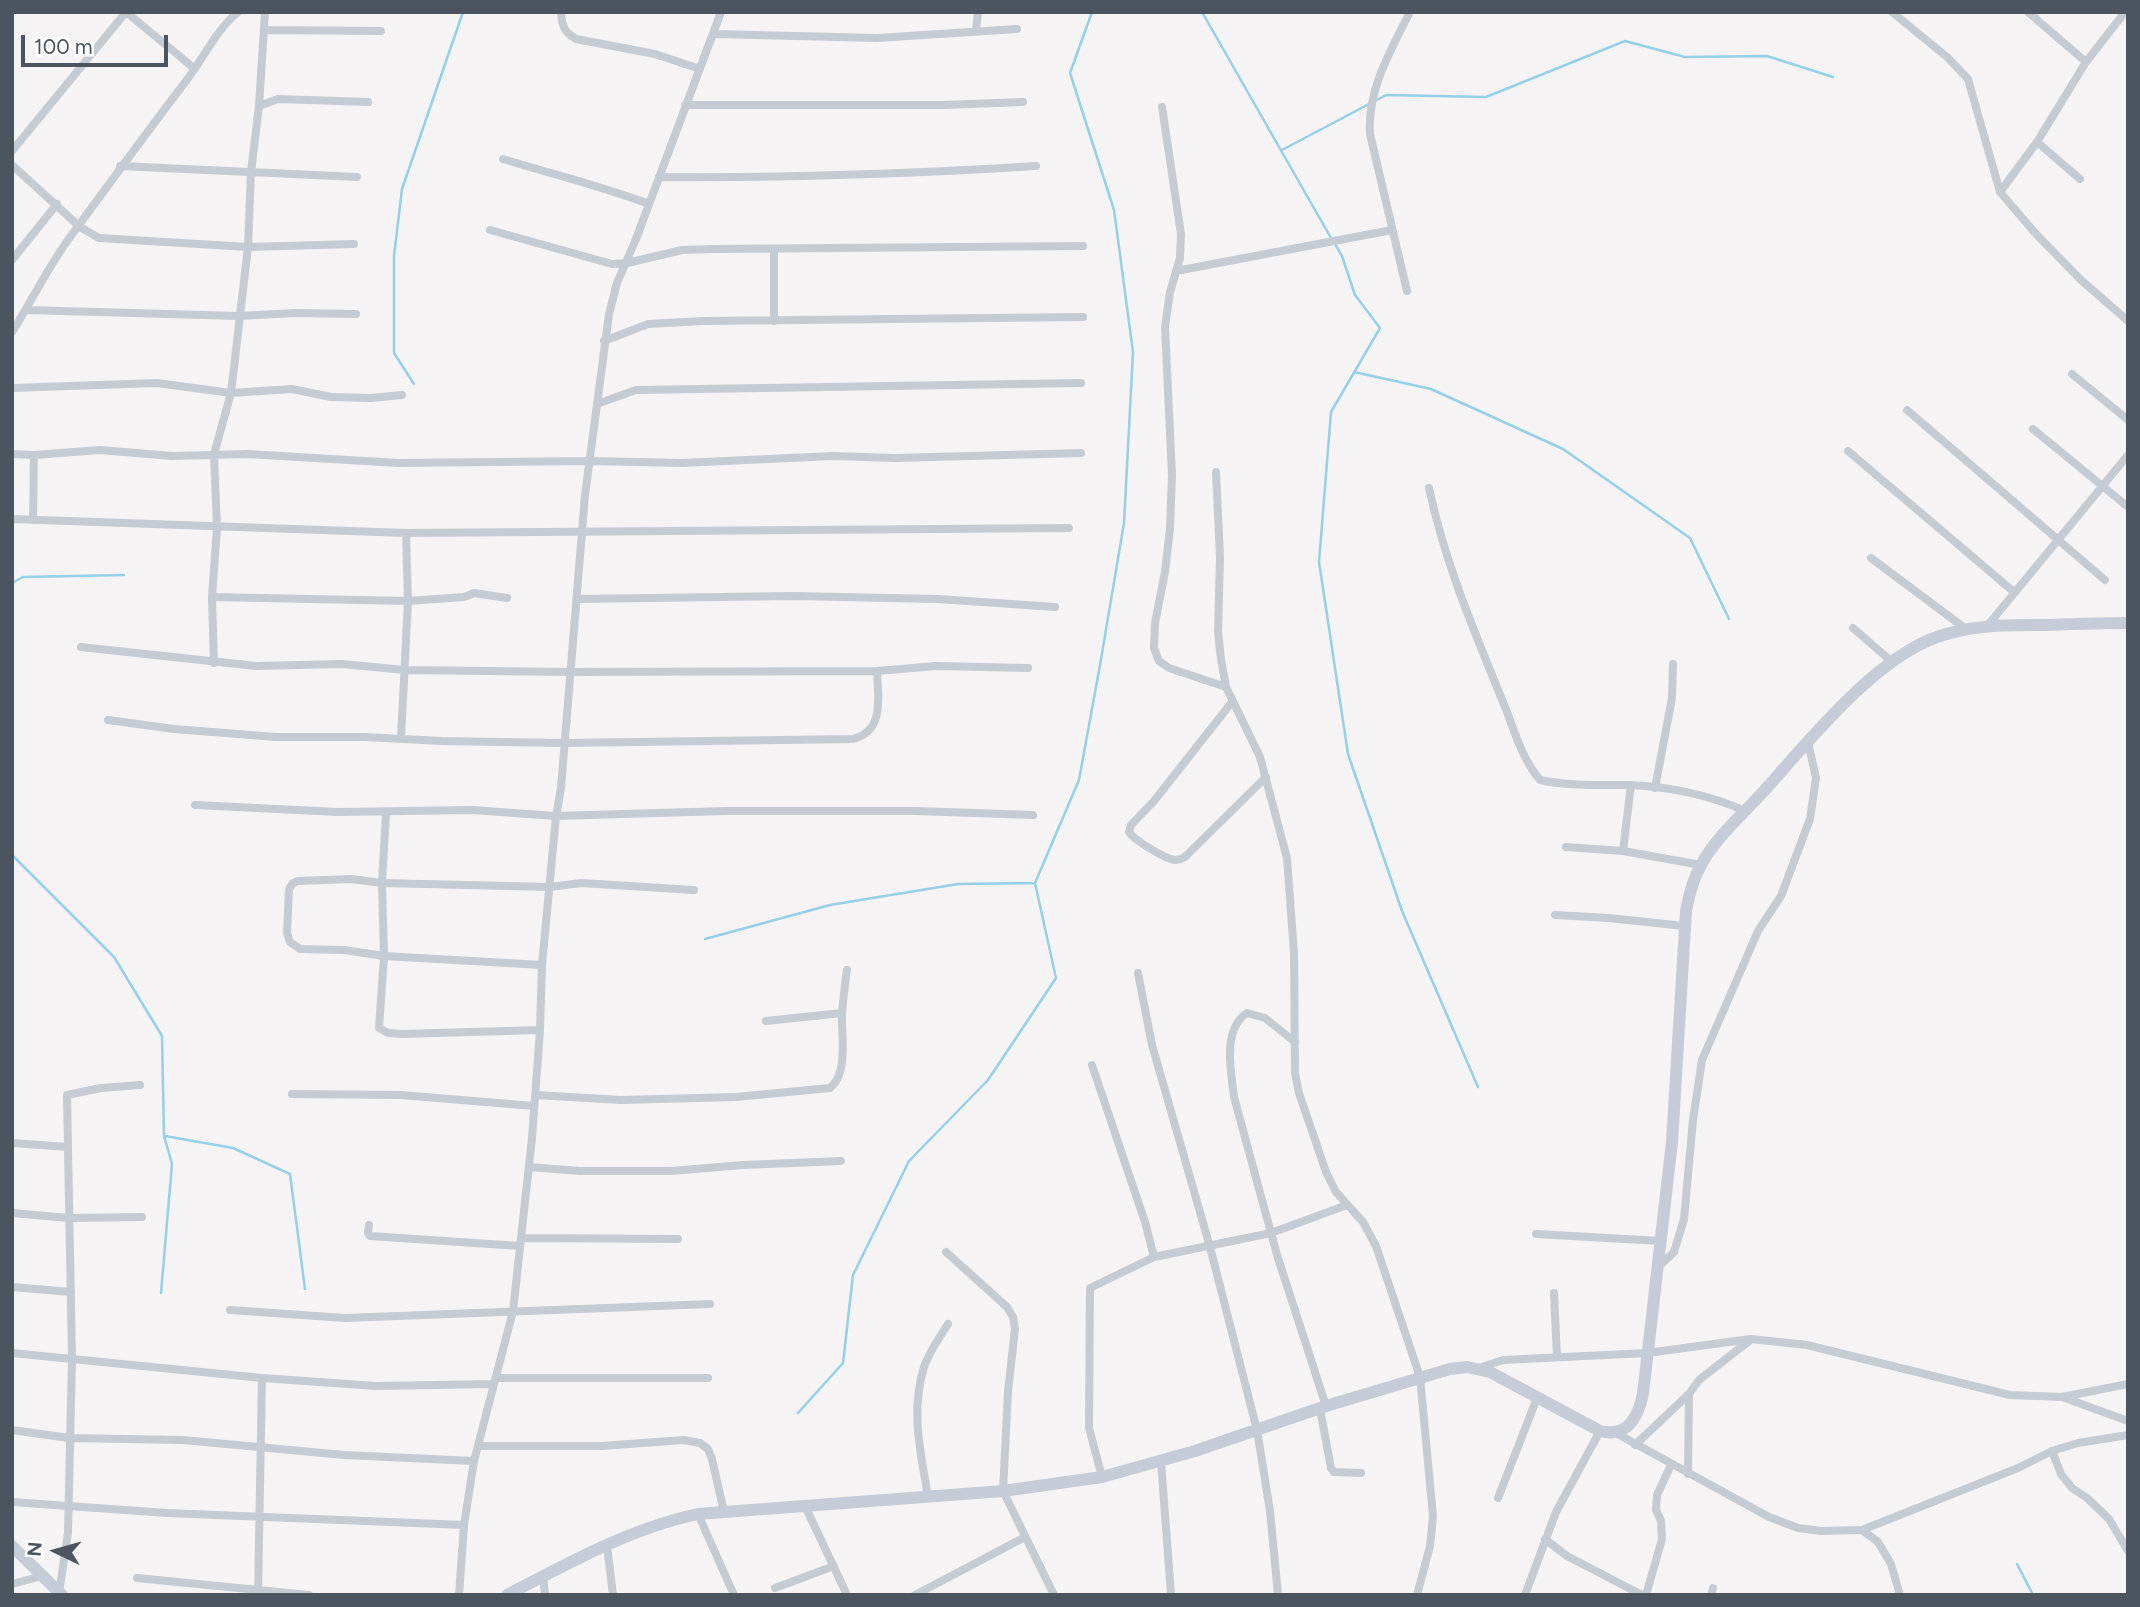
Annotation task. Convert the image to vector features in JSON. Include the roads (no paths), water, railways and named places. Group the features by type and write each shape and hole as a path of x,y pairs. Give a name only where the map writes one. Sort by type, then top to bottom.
{"street":[{"path":"12,150 126,12 195,69"},
{"path":"12,332 68,240 80,227 120,166 195,69 228,20 237,12"},
{"path":"214,663 212,597 217,527 214,454 232,393 248,247 251,172 259,106 265,12"},
{"path":"561,12 566,33 576,39 655,54 700,69"},
{"path":"459,1595 464,1525 474,1461 513,1311 536,1095 542,965 604,341 617,283 627,264 721,12"},
{"path":"976,30 978,12"},
{"path":"1407,291 1368,120 1389,55 1410,12"},
{"path":"2028,12 2086,62"},
{"path":"2000,192 2037,142 2086,62 2125,12"},
{"path":"1897,14 1968,79 2000,192 2081,280 2128,321"},
{"path":"714,34 877,38 1017,29"},
{"path":"264,30 381,31"},
{"path":"259,106 278,99 368,102"},
{"path":"685,105 944,105 1024,102"},
{"path":"1162,107 1181,234 1165,327 1172,475 1170,528 1155,623 1154,648 1159,661 1169,668 1226,687"},
{"path":"2037,142 2080,179"},
{"path":"503,159 607,188 649,204"},
{"path":"12,165 80,227 99,238 248,247 354,244"},
{"path":"120,166 357,177"},
{"path":"659,177 770,178 1036,166"},
{"path":"12,260 57,204"},
{"path":"490,230 612,264 627,264 682,250 1083,246"},
{"path":"1176,271 1392,230"},
{"path":"774,249 774,321"},
{"path":"26,310 239,316 356,314"},
{"path":"604,341 648,324 704,321 1083,317"},
{"path":"2072,374 2128,420"},
{"path":"12,387 157,383 232,393 292,389 331,397 371,398 402,395"},
{"path":"597,404 636,390 1081,383"},
{"path":"1907,410 2105,580"},
{"path":"2033,429 2128,508"},
{"path":"12,454 100,450 172,456 214,454 398,463 682,463 833,456 895,458 1081,453"},
{"path":"1849,451 2014,592"},
{"path":"33,520 34,455"},
{"path":"1987,625 2128,455"},
{"path":"1216,472 1220,557 1218,632 1226,687 1260,757 1287,858 1294,953 1295,1073 1299,1093 1326,1172 1336,1192 1363,1222 1376,1246 1420,1377 1433,1516 1430,1546 1417,1595"},
{"path":"1429,488 1437,526 1459,593 1524,756 1539,780 1655,788 1726,802 1745,811"},
{"path":"12,519 217,527 361,529 406,533 1069,528"},
{"path":"401,738 408,601 406,533"},
{"path":"1871,558 1966,629"},
{"path":"212,597 408,601 464,597 474,593 507,598"},
{"path":"577,599 794,596 938,599 1055,607"},
{"path":"1614,1433 1631,1425 1636,1418 1643,1394 1672,1142 1684,926 1689,896 1701,865 1724,834 1808,743 1891,661 1933,638 1987,625 2128,623"},
{"path":"1853,628 1891,661"},
{"path":"81,647 256,666 342,663 405,670 570,672 877,671 936,666 1028,668"},
{"path":"1655,788 1671,708 1673,664"},
{"path":"108,720 174,729 276,737 563,743 853,739 864,736 875,722 878,707 877,671"},
{"path":"1232,702 1154,801 1131,825 1129,832 1142,844 1171,860 1179,860 1266,777"},
{"path":"1658,1267 1674,1252 1682,1226 1694,1108 1702,1060 1758,932 1781,896 1810,819 1816,778 1808,743"},
{"path":"1623,851 1631,785"},
{"path":"195,805 386,813 471,810 556,816 725,811 916,811 1033,815"},
{"path":"386,813 384,956 379,1028 382,1031 402,1034 540,1030"},
{"path":"1566,847 1623,851 1701,865"},
{"path":"542,965 300,948 289,942 287,933 289,889 293,883 351,878 383,883 551,887 581,883 694,890"},
{"path":"1555,915 1684,926"},
{"path":"536,1095 621,1100 736,1097 830,1088 836,1083 839,1070 847,970"},
{"path":"1138,973 1152,1045 1210,1247 1256,1430 1270,1511 1278,1595"},
{"path":"766,1021 842,1013"},
{"path":"1295,1042 1265,1017 1247,1013 1238,1019 1231,1046 1234,1097 1323,1407 1331,1468 1339,1473 1361,1473"},
{"path":"1092,1065 1145,1222 1154,1257"},
{"path":"61,1594 68,1533 72,1359 67,1095 102,1088 140,1085"},
{"path":"292,1094 401,1096 534,1106"},
{"path":"12,1143 68,1147"},
{"path":"529,1167 579,1171 671,1171 841,1161"},
{"path":"1102,1477 1089,1429 1090,1288 1154,1257 1271,1233 1347,1205"},
{"path":"12,1213 69,1218 142,1217"},
{"path":"369,1225 370,1236 520,1242 678,1239"},
{"path":"1536,1234 1661,1241"},
{"path":"946,1252 1007,1307 1013,1317 1015,1329 1007,1391 1003,1491 1054,1595"},
{"path":"12,1287 71,1292"},
{"path":"1554,1293 1557,1357"},
{"path":"230,1310 345,1318 710,1304"},
{"path":"928,1497 917,1432 917,1399 925,1365 948,1324"},
{"path":"1635,1445 1689,1394 1710,1369 1751,1339"},
{"path":"507,1595 647,1528 698,1514 806,1508 1003,1491 1102,1477 1161,1461 1420,1377 1450,1369 1477,1368 1503,1360 1647,1353 1751,1339 1807,1345 2010,1395 2062,1397 2128,1384"},
{"path":"12,1353 262,1378 376,1386 494,1381 708,1378"},
{"path":"1477,1368 1490,1372 1600,1432 1614,1433 1769,1517 1798,1528 1821,1531 1862,1530 2018,1468 2052,1451 2078,1443 2128,1435"},
{"path":"258,1592 262,1378"},
{"path":"1688,1474 1689,1394"},
{"path":"2062,1397 2128,1421"},
{"path":"1499,1498 1537,1398"},
{"path":"12,1430 69,1438 183,1440 344,1455 474,1461"},
{"path":"1525,1595 1556,1512 1600,1432"},
{"path":"478,1446 602,1446 684,1440 700,1443 708,1449 712,1459 724,1513"},
{"path":"2052,1451 2061,1474 2072,1488 2087,1497 2109,1518 2128,1551"},
{"path":"1161,1461 1171,1595"},
{"path":"1545,1539 1567,1556 1644,1595 1662,1539 1661,1521 1656,1510 1657,1495 1671,1465"},
{"path":"12,1503 260,1518 464,1525"},
{"path":"806,1508 847,1595"},
{"path":"698,1514 734,1595"},
{"path":"1862,1530 1878,1542 1891,1564 1900,1595"},
{"path":"915,1595 1025,1537"},
{"path":"12,1546 61,1594"},
{"path":"607,1546 614,1595"},
{"path":"775,1588 834,1566"},
{"path":"12,1584 42,1576"},
{"path":"543,1576 545,1595"},
{"path":"137,1578 309,1595"}],"waterway":[{"path":"414,384 394,353 394,256 402,189 463,12"},
{"path":"798,1413 843,1363 853,1275 909,1161 988,1080 1056,978 1035,883 1079,780 1124,523 1133,352 1114,210 1070,73 1092,12"},
{"path":"1202,12 1331,238"},
{"path":"1375,101 1386,95 1486,97 1625,41 1685,57 1767,56 1833,77"},
{"path":"1282,150 1369,104"},
{"path":"1335,244 1342,256 1355,295 1380,328 1331,412 1319,562 1348,754 1402,911 1478,1087"},
{"path":"1354,372 1431,389 1563,449 1690,538 1729,619"},
{"path":"12,583 23,577 124,575"},
{"path":"12,855 114,957 162,1036 164,1136 172,1164 161,1293"},
{"path":"705,939 830,905 958,884 1035,883"},
{"path":"165,1136 233,1148 290,1174 305,1289"},
{"path":"2017,1564 2033,1595"}]}
